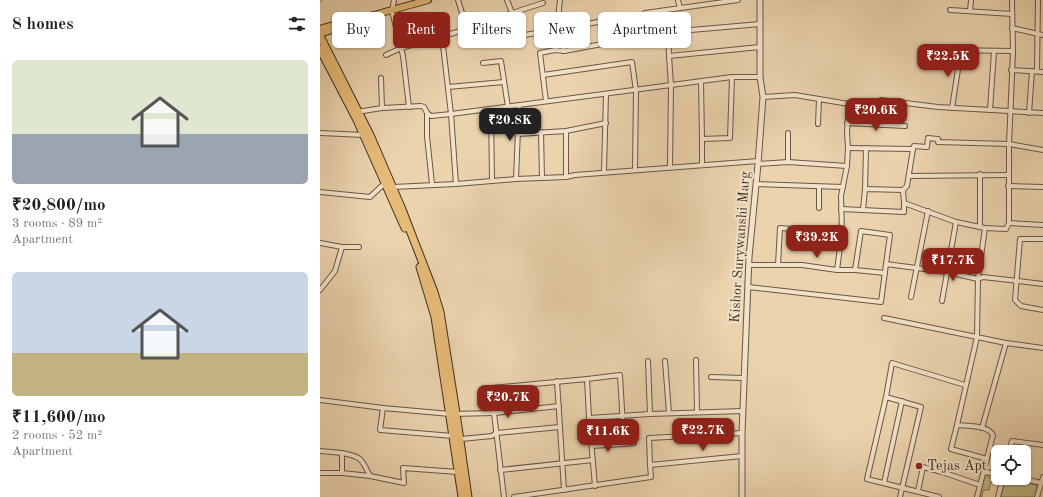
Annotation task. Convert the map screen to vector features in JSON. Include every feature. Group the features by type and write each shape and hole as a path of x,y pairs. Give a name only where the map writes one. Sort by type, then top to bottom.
{"highway":[{"path":"320,35 407,221 438,303 453,414 453,436 462,497"},
{"path":"320,49 356,113 415,254 433,307 453,414 461,440 468,497"}],"main road":[{"path":"385,13 428,0"},
{"path":"320,29 332,25"},
{"path":"320,35 332,30"}],"street":[{"path":"393,15 392,11 394,0"},
{"path":"458,0 462,12"},
{"path":"507,0 512,12"},
{"path":"559,12 560,0"},
{"path":"678,0 680,8"},
{"path":"652,12 680,8 705,2 738,0"},
{"name":"Kishor Surywanshi Marg","path":"742,497 742,433 750,232 756,184 763,97 760,77 760,0"},
{"path":"970,11 971,0"},
{"path":"904,203 956,222 985,228 1006,229 1009,223 1008,175 1011,70 1013,51 1012,0"},
{"path":"1038,0 1041,35 1038,71"},
{"path":"515,12 543,3"},
{"path":"950,10 1012,14"},
{"path":"691,30 760,24"},
{"path":"1012,28 1041,35"},
{"path":"546,101 540,53 555,50 564,51 598,45"},
{"path":"668,56 760,47"},
{"path":"386,55 401,48 409,106"},
{"path":"443,48 451,114 456,184"},
{"path":"668,48 671,85 670,167"},
{"path":"945,50 1013,51"},
{"path":"952,108 960,50"},
{"path":"990,110 994,51"},
{"path":"483,63 501,61 508,107"},
{"path":"543,75 632,62 636,90 635,170"},
{"path":"1011,70 1043,72"},
{"path":"1029,113 1032,71"},
{"path":"427,113 431,116 451,114 732,77 760,77"},
{"path":"702,139 730,138 732,77"},
{"path":"381,78 382,108"},
{"path":"448,87 504,82"},
{"path":"702,82 702,164"},
{"path":"604,172 606,94"},
{"path":"763,97 794,95 849,104 848,148 841,208 842,233 837,270"},
{"path":"818,124 819,99"},
{"path":"880,124 881,100 952,108 1043,113"},
{"path":"356,113 382,108 423,106 427,113 427,136 432,184"},
{"path":"516,179 519,106"},
{"path":"492,109 492,181"},
{"path":"518,134 566,131 606,123"},
{"path":"848,123 905,126"},
{"path":"566,131 566,177"},
{"path":"541,132 542,178"},
{"path":"320,133 364,135"},
{"path":"788,133 788,162"},
{"path":"848,148 913,149 914,146 928,147 928,138 938,139 938,142 1009,144 1043,150"},
{"path":"863,210 866,189 866,148"},
{"path":"841,208 904,212 903,190 907,186 910,176 913,149"},
{"path":"392,187 566,177 604,172 702,164 788,162 846,166"},
{"path":"910,176 980,174 1008,175"},
{"path":"980,174 980,227"},
{"path":"320,192 370,197 385,182"},
{"path":"756,184 843,187"},
{"path":"1008,186 1043,187"},
{"path":"819,187 819,208"},
{"path":"866,189 903,190"},
{"path":"911,297 928,211"},
{"path":"942,301 956,222"},
{"path":"1009,223 1043,225"},
{"path":"778,265 780,228 842,233"},
{"path":"985,228 978,280 977,336 951,449 987,459"},
{"path":"748,287 881,302 890,235 861,231 855,270"},
{"path":"1043,240 1020,239 1015,300 1020,306 1043,310"},
{"path":"320,243 342,247 359,247"},
{"path":"320,290 335,270 342,247"},
{"path":"886,264 946,272 978,280 983,277 1043,284"},
{"path":"749,265 802,265 837,270 885,273"},
{"path":"884,318 1006,343 1043,348"},
{"path":"982,428 1006,343"},
{"path":"696,360 698,412"},
{"path":"648,361 650,414"},
{"path":"665,361 669,413"},
{"path":"939,497 867,479 886,397 892,363 965,385"},
{"path":"504,497 491,388 620,375 621,415 624,444"},
{"path":"711,377 744,378"},
{"path":"586,378 594,486"},
{"path":"557,381 564,490"},
{"path":"886,397 921,407 900,497"},
{"path":"320,400 383,408 453,414 494,413 559,406"},
{"path":"884,483 902,401"},
{"path":"383,408 380,430 453,436"},
{"path":"589,418 621,415 743,411"},
{"path":"957,425 982,428 990,431 993,436 977,497"},
{"path":"461,440 492,436 496,433 560,427"},
{"path":"514,497 651,477 648,438 742,433"},
{"path":"1011,445 1012,440 1043,445"},
{"path":"592,446 634,443"},
{"path":"320,451 357,456 363,461 370,476"},
{"path":"342,453 342,473"},
{"path":"650,465 742,456"},
{"path":"500,470 593,460"},
{"path":"918,491 923,467 980,485"},
{"path":"320,474 342,473 370,476 404,483 403,468 458,472"},
{"path":"984,472 991,473"},
{"path":"1043,477 1038,496 1043,496"},
{"path":"1031,481 1042,483"},
{"path":"998,497 1001,485"}],"shaded area":[{"path":"984,473 987,474 988,477 991,478 989,490 983,490 982,497 977,497"},
{"path":"1031,484 1037,485 1036,497 1001,497 1004,485 1031,485"}],"place":[{"name":"Tejas Apt","path":"919,466"}]}
